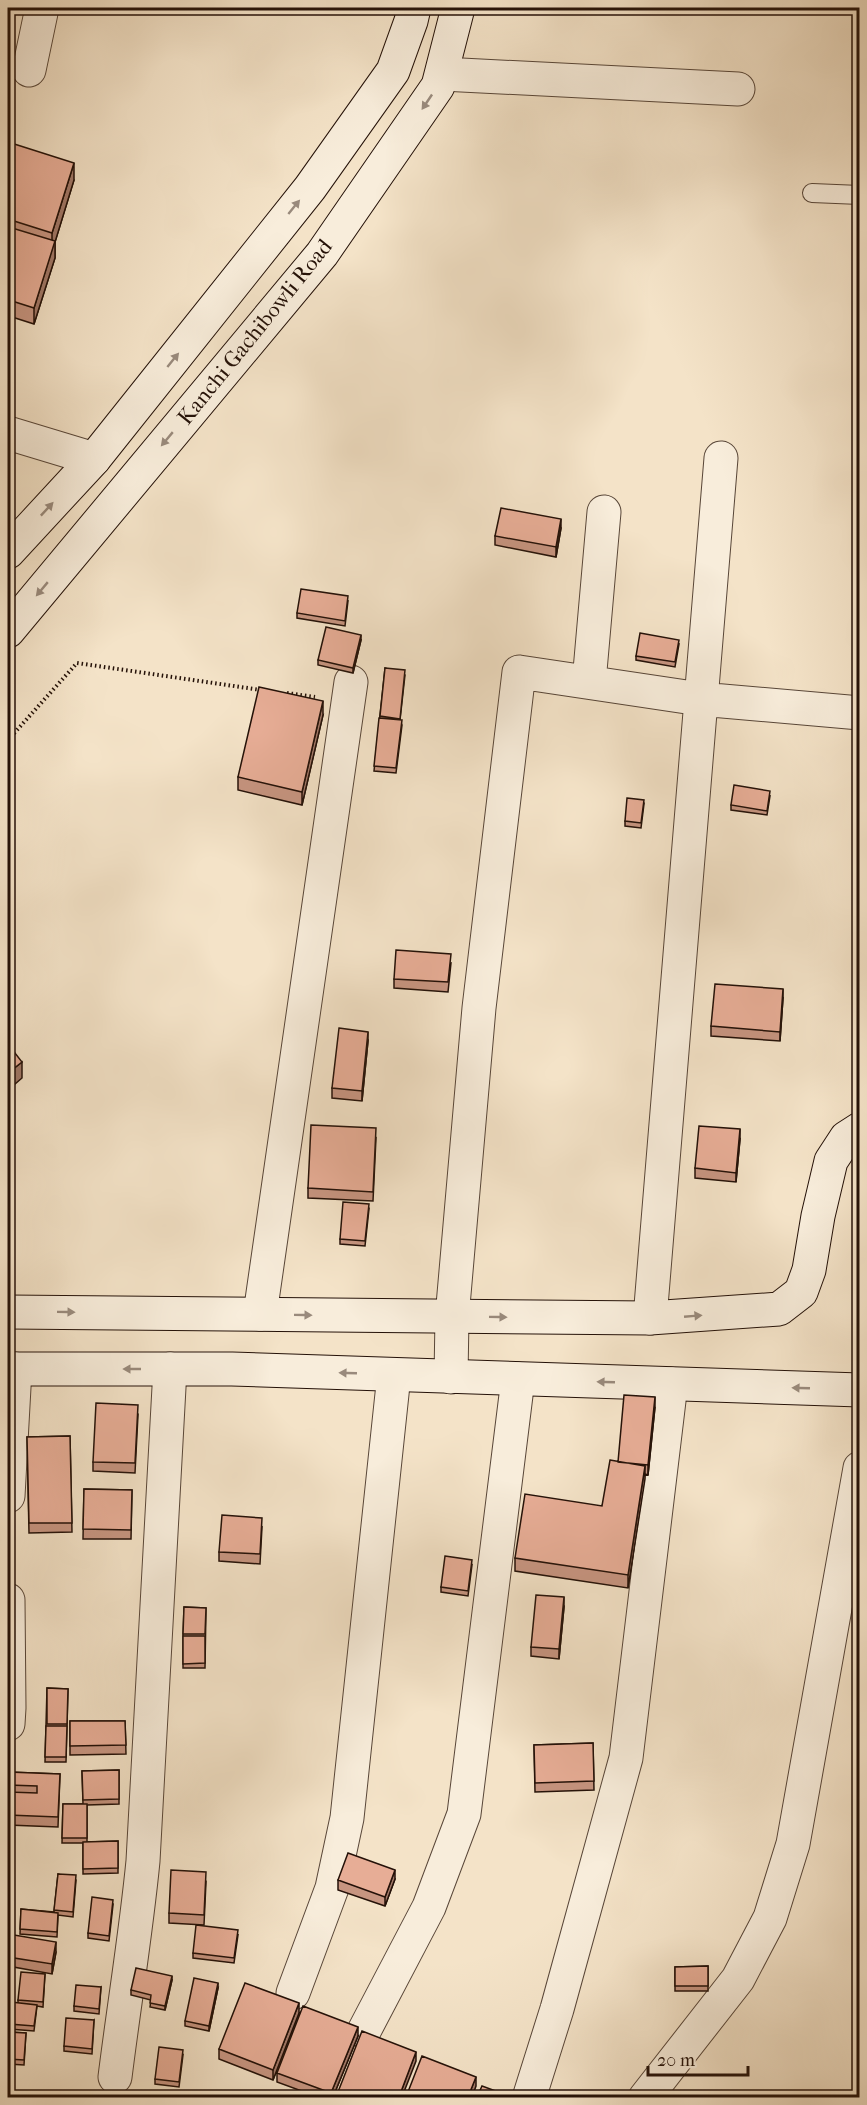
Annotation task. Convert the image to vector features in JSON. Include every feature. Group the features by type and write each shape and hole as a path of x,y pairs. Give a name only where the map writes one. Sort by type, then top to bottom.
{"street":[{"path":"28,70 42,8"},
{"name":"Kanchi Gachibowli Road","path":"8,552 94,459 310,188 393,71 414,8"},
{"name":"Kanchi Gachibowli Road","path":"8,631 322,254 438,86 458,8"},
{"path":"442,74 738,89"},
{"path":"8,433 94,459"},
{"path":"650,1318 721,458"},
{"path":"588,682 604,512"},
{"path":"451,1377 452,1317 479,1008 519,672 700,699 860,713"},
{"path":"260,1314 350,692"},
{"path":"8,1312 650,1318 779,1309 801,1292 809,1270 818,1216 831,1161 846,1138 860,1128"},
{"path":"8,1496 11,1369 224,1369 860,1390"},
{"path":"116,2077 124,2003 136,1932 142,1861 170,1369"},
{"path":"293,1993 332,1888 347,1818 394,1375"},
{"path":"364,2031 429,1907 464,1814 518,1379"},
{"path":"529,2097 626,1758 671,1384"},
{"path":"645,2097 738,1979 770,1918 793,1844 860,1468"},
{"path":"8,1600 8,1724"}],"lane":[{"path":"812,193 860,195"}],"path":[{"path":"8,740 77,663 266,690"},
{"path":"277,692 350,692"}],"building":[{"path":"8,142 74,163 52,233 14,221 12,228 55,241 34,308 12,301 8,314"},
{"path":"501,508 561,519 556,547 495,536"},
{"path":"301,589 348,596 345,621 297,613"},
{"path":"326,627 361,635 353,668 318,660"},
{"path":"640,633 679,640 675,662 636,656"},
{"path":"385,668 405,670 400,719 380,716"},
{"path":"259,687 323,701 302,792 238,777"},
{"path":"379,718 402,720 396,768 374,766"},
{"path":"734,785 770,791 767,811 731,805"},
{"path":"627,798 644,800 641,823 625,821"},
{"path":"396,950 451,954 448,982 394,979"},
{"path":"715,984 783,989 780,1032 711,1026"},
{"path":"339,1028 368,1032 362,1091 332,1088"},
{"path":"8,1044 22,1062 8,1073"},
{"path":"311,1125 376,1128 373,1192 308,1188"},
{"path":"699,1126 740,1129 736,1173 695,1168"},
{"path":"343,1202 369,1204 365,1241 340,1239"},
{"path":"624,1395 655,1397 648,1465 618,1462"},
{"path":"96,1403 138,1405 135,1463 93,1462"},
{"path":"70,1436 72,1523 29,1523 27,1437"},
{"path":"610,1460 645,1466 628,1575 515,1558 525,1494 602,1506"},
{"path":"84,1489 132,1490 131,1530 83,1529"},
{"path":"222,1515 262,1518 260,1554 219,1552"},
{"path":"445,1556 472,1560 468,1591 441,1587"},
{"path":"536,1595 564,1597 559,1649 531,1647"},
{"path":"184,1607 206,1608 205,1634 183,1634"},
{"path":"183,1636 205,1636 205,1663 183,1664"},
{"path":"47,1688 68,1689 67,1724 47,1724"},
{"path":"70,1721 125,1721 126,1745 70,1746"},
{"path":"46,1726 67,1726 66,1757 45,1757"},
{"path":"593,1743 594,1781 535,1783 534,1745"},
{"path":"119,1770 119,1799 83,1800 82,1771"},
{"path":"8,1772 60,1774 58,1817 8,1815 8,1792 37,1793 37,1786 8,1785"},
{"path":"63,1804 87,1804 87,1838 62,1838"},
{"path":"118,1841 118,1868 83,1869 83,1842"},
{"path":"348,1853 395,1870 385,1897 338,1880"},
{"path":"171,1870 206,1872 204,1915 169,1913"},
{"path":"58,1874 76,1875 73,1912 54,1910"},
{"path":"92,1897 113,1900 109,1936 88,1933"},
{"path":"21,1909 58,1913 57,1932 20,1929"},
{"path":"196,1925 238,1930 234,1958 193,1953"},
{"path":"8,1934 56,1942 52,1964 8,1957"},
{"path":"708,1966 708,1986 675,1986 675,1967"},
{"path":"136,1968 172,1976 165,2006 150,2003 151,1995 131,1990"},
{"path":"21,1972 45,1974 43,2002 18,2000"},
{"path":"194,1978 218,1983 209,2026 185,2021"},
{"path":"245,1983 299,2003 273,2070 219,2049"},
{"path":"76,1985 101,1987 99,2009 74,2006"},
{"path":"11,2002 37,2005 34,2026 9,2024"},
{"path":"303,2006 358,2027 331,2093 277,2073"},
{"path":"66,2018 94,2020 92,2049 64,2046"},
{"path":"362,2031 416,2052 399,2097 336,2097"},
{"path":"8,2032 26,2033 24,2060 8,2059"},
{"path":"159,2047 183,2050 179,2082 155,2079"},
{"path":"422,2056 476,2077 468,2097 406,2097"},
{"path":"482,2086 512,2097 477,2097"}]}
